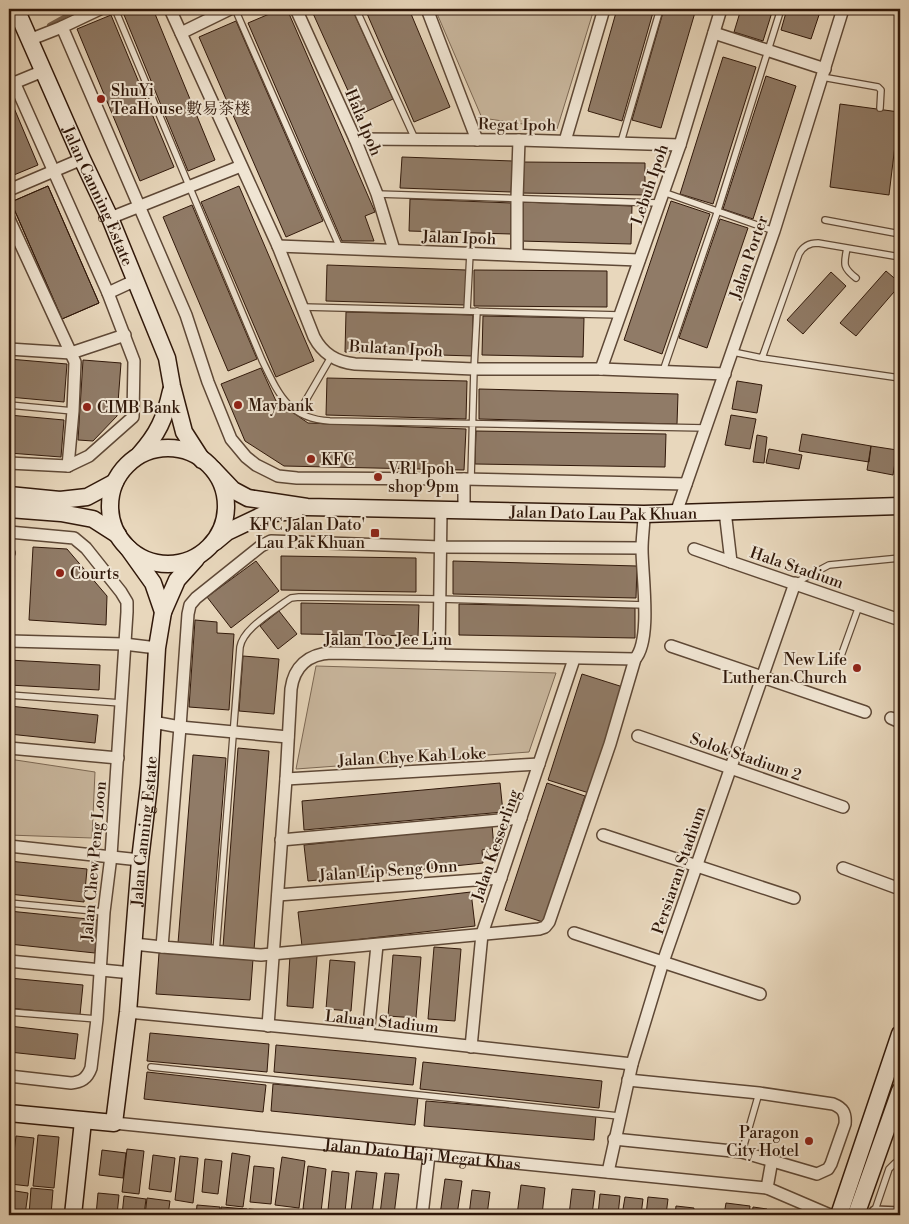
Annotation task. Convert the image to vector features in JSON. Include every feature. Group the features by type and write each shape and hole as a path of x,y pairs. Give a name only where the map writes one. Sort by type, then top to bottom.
{"main road":[{"name":"Jalan Canning Estate","path":"16,9 110,218 167,358 184,432 208,464"},
{"name":"Jalan Canning Estate","path":"136,458 157,433 163,420 172,386"},
{"path":"123,542 111,518 110,500 115,482 124,469 136,458 152,451 169,449 187,452 208,464 222,484 226,500 226,516 220,532 205,551 177,580 163,612"},
{"name":"Jalan Dato Lau Pak Khuan","path":"208,464 233,490 248,498 307,507 644,514 900,506"},
{"path":"9,495 60,500 87,497 115,482"},
{"name":"Jalan Dato Lau Pak Khuan","path":"205,551 227,532 265,514 293,512 307,507"},
{"path":"9,509 93,519 143,559 162,564 181,563 205,551"},
{"name":"Jalan Canning Estate","path":"114,1123 132,973 140,860 149,785 157,648 163,612 153,583 123,542"},
{"path":"839,1215 900,1034"},
{"path":"856,1215 897,1111 900,1092"},
{"name":"Jalan Dato Haji Megat Khas","path":"9,1113 114,1123"},
{"path":"73,1215 83,1121"}],"street":[{"path":"29,40 100,9"},
{"name":"Bulatan Ipoh","path":"170,9 278,246 318,345 330,357 346,363 474,369 602,369 725,374"},
{"path":"180,33 230,9"},
{"name":"Hala Ipoh","path":"296,9 355,139 377,194 394,250"},
{"path":"427,9 477,140"},
{"path":"565,141 604,9"},
{"name":"Lebuh Ipoh","path":"602,369 680,145 721,9"},
{"name":"Jalan Porter","path":"676,513 774,231 843,9"},
{"path":"62,27 186,315 208,382 227,430 231,439 246,457 268,472 278,476 297,478 467,479 686,484"},
{"path":"714,33 824,73"},
{"path":"9,463 68,466 89,456 133,417 135,366 125,335 53,171 11,83 43,72"},
{"name":"Regat Ipoh","path":"355,139 519,140 680,145"},
{"path":"517,255 519,140"},
{"path":"9,190 82,159"},
{"path":"110,218 138,205 241,166"},
{"path":"9,219 75,362 68,466"},
{"name":"Jalan Ipoh","path":"278,246 639,260"},
{"path":"108,293 136,280"},
{"path":"9,349 71,353 125,335"},
{"path":"464,511 467,479"},
{"path":"439,655 442,511"},
{"name":"Hala Stadium","path":"725,511 732,562 900,620"},
{"path":"134,944 261,955 539,929 547,924 610,744 635,659 638,656 643,641 642,548 644,514"},
{"name":"Jalan Chew Peng Loon","path":"9,532 74,538 86,548 127,602 112,856 104,912 97,1019 89,1074 85,1079 71,1083 9,1076"},
{"path":"162,947 188,614 190,605 196,598 260,546 275,541 442,547 642,548"},
{"path":"694,549 732,562"},
{"name":"Persiaran Stadium","path":"608,1172 632,1064 663,962 795,583"},
{"path":"9,641 124,644 157,648"},
{"path":"670,646 865,712"},
{"name":"Jalan Too Jee Lim","path":"268,1026 292,680 299,667 313,656 331,653 635,659"},
{"name":"Jalan Kesserling","path":"471,1047 482,934 574,659"},
{"path":"153,722 180,727 288,737"},
{"name":"Solok Stadium 2","path":"638,736 843,807"},
{"path":"9,748 118,758"},
{"name":"Jalan Chye Kah Loke","path":"286,779 539,764"},
{"path":"281,840 521,818"},
{"path":"603,835 794,898"},
{"path":"9,846 140,860"},
{"path":"843,868 900,889"},
{"name":"Jalan Lip Seng Onn","path":"278,895 501,878"},
{"path":"574,933 760,994"},
{"path":"368,1035 376,945"},
{"path":"9,961 132,973"},
{"name":"Laluan Stadium","path":"128,1012 368,1035 632,1064"},
{"path":"614,1139 742,1152 812,1173 823,1172 830,1164 845,1124 846,1117 844,1111 839,1106 833,1104 759,1093 628,1080"},
{"name":"Jalan Dato Haji Megat Khas","path":"114,1123 767,1188 830,1215"},
{"path":"422,1215 429,1155"},
{"path":"767,1188 772,1160"},
{"path":"874,1214 900,1213"}],"lane":[{"path":"115,9 262,360 278,392 298,412 319,420 706,428"},
{"path":"235,9 340,248"},
{"path":"356,9 415,140"},
{"path":"621,142 660,9"},
{"path":"663,371 718,210 781,9"},
{"path":"824,73 878,87 881,90 880,108"},
{"path":"377,194 517,198 661,197 718,210 774,231"},
{"path":"825,220 900,234"},
{"path":"762,358 802,250 805,247 813,243 900,257"},
{"path":"847,248 844,267 856,278"},
{"path":"468,311 470,253"},
{"path":"302,306 620,315"},
{"path":"467,479 478,311"},
{"path":"733,352 900,378"},
{"path":"298,412 330,357"},
{"path":"9,405 73,411"},
{"path":"795,583 829,565 900,558"},
{"path":"216,952 241,642 248,631 285,602 299,597 644,605"},
{"path":"841,656 859,606"},
{"path":"9,695 121,703"},
{"path":"9,903 104,912"},
{"path":"9,1012 97,1019"},
{"path":"151,1066 619,1116"},
{"path":"742,1152 759,1093"},
{"path":"874,1214 889,1169 894,1163 900,1162"}],"shaded area":[{"path":"435,9 594,9 557,129 482,118"},
{"path":"316,666 556,673 529,752 296,769"},
{"path":"9,759 95,772 92,838 9,835"}],"building":[{"path":"153,9 215,160 188,171 122,10"},
{"path":"281,9 287,9 375,212 365,216 374,241 342,241 248,23"},
{"path":"311,9 352,9 393,99 359,115"},
{"path":"365,9 409,9 450,107 414,122"},
{"path":"617,9 654,9 622,121 588,111"},
{"path":"664,9 696,9 661,128 632,120"},
{"path":"741,9 773,9 763,41 734,32"},
{"path":"787,9 821,9 811,39 781,30"},
{"path":"111,15 174,167 140,181 77,29"},
{"path":"236,21 323,221 286,237 199,37"},
{"path":"723,57 756,67 713,204 680,194"},
{"path":"766,76 796,86 753,219 723,209"},
{"path":"9,96 38,165 9,177"},
{"path":"840,104 899,112 889,195 830,187"},
{"path":"402,157 513,161 511,192 400,188"},
{"path":"522,162 645,163 645,195 521,193"},
{"path":"48,186 99,303 62,319 11,202"},
{"path":"48,186 99,303 62,319 11,202"},
{"path":"239,186 314,361 276,377 201,202"},
{"path":"410,199 512,203 511,234 409,231"},
{"path":"671,201 710,214 662,354 624,340"},
{"path":"521,202 632,206 631,244 520,241"},
{"path":"192,205 257,359 228,371 163,217"},
{"path":"720,219 748,228 707,348 679,338"},
{"path":"327,265 466,270 465,305 326,301"},
{"path":"474,270 607,271 607,307 474,306"},
{"path":"886,271 900,285 856,336 840,323"},
{"path":"831,272 846,286 803,334 787,320"},
{"path":"346,312 473,315 472,356 345,352"},
{"path":"483,316 584,318 583,357 482,355"},
{"path":"9,359 67,364 64,402 9,397"},
{"path":"83,360 121,363 117,416 93,441 78,440"},
{"path":"261,368 276,401 308,423 466,429 464,470 284,466 245,441 221,384"},
{"path":"327,378 467,381 466,419 326,415"},
{"path":"737,381 762,385 757,413 732,409"},
{"path":"479,389 678,394 677,424 479,419"},
{"path":"9,415 64,420 61,457 9,453"},
{"path":"731,415 756,419 750,449 725,445"},
{"path":"476,431 666,434 665,467 475,464"},
{"path":"802,434 871,446 869,462 799,451"},
{"path":"757,435 767,437 764,463 753,462"},
{"path":"871,446 897,450 893,475 867,470"},
{"path":"769,449 802,455 799,469 766,463"},
{"name":"Courts","path":"33,547 67,549 107,596 106,625 29,620"},
{"path":"281,556 416,558 416,592 281,590"},
{"path":"256,561 279,591 231,628 207,597"},
{"path":"453,561 637,566 636,598 453,594"},
{"path":"301,603 419,605 418,636 301,634"},
{"path":"459,604 635,608 635,638 459,635"},
{"path":"279,611 297,634 278,649 260,626"},
{"path":"195,620 217,622 217,633 234,634 229,710 189,707"},
{"path":"243,656 279,659 274,714 239,711"},
{"path":"9,660 100,665 99,690 9,685"},
{"path":"582,674 623,687 589,793 548,780"},
{"path":"9,706 98,715 95,743 9,734"},
{"path":"238,748 269,751 254,950 223,947"},
{"path":"193,755 226,758 211,946 178,943"},
{"path":"500,783 503,812 304,830 302,801"},
{"path":"547,783 585,796 543,922 505,910"},
{"path":"492,825 494,848 482,850 483,863 308,881 304,845"},
{"path":"9,861 87,869 84,902 9,894"},
{"path":"471,892 475,926 302,946 298,912"},
{"path":"9,911 98,920 95,953 9,944"},
{"path":"434,947 461,949 455,1021 428,1019"},
{"path":"159,953 253,959 250,1000 156,994"},
{"path":"290,955 317,956 313,1008 287,1006"},
{"path":"393,955 421,957 416,1018 388,1016"},
{"path":"330,960 355,962 351,1011 326,1009"},
{"path":"9,978 83,985 80,1015 9,1008"},
{"path":"9,1026 78,1034 75,1059 9,1052"},
{"path":"150,1033 269,1044 267,1072 147,1061"},
{"path":"276,1045 416,1058 413,1085 274,1072"},
{"path":"423,1062 602,1081 599,1108 420,1089"},
{"path":"147,1072 266,1085 263,1112 144,1099"},
{"path":"273,1084 418,1097 415,1125 271,1111"},
{"path":"426,1101 596,1115 594,1140 424,1126"},
{"path":"38,1135 59,1137 54,1188 33,1186"},
{"path":"16,1136 34,1138 28,1186 10,1184"},
{"path":"127,1149 144,1151 139,1194 122,1192"},
{"path":"102,1150 126,1153 123,1178 99,1175"},
{"path":"232,1153 250,1156 243,1207 226,1205"},
{"path":"153,1155 175,1158 171,1192 149,1189"},
{"path":"180,1156 198,1158 193,1203 175,1200"},
{"path":"282,1157 305,1161 299,1208 275,1205"},
{"path":"205,1159 222,1161 218,1194 202,1192"},
{"path":"254,1166 274,1168 271,1204 250,1202"},
{"path":"308,1166 326,1169 321,1212 303,1209"},
{"path":"332,1171 349,1173 345,1212 328,1210"},
{"path":"356,1171 377,1173 372,1214 351,1211"},
{"path":"385,1173 399,1174 394,1215 380,1214"},
{"path":"445,1179 462,1181 457,1215 440,1215"},
{"path":"521,1185 545,1188 542,1215 517,1215"},
{"path":"31,1188 53,1190 51,1215 29,1215"},
{"path":"572,1189 595,1191 592,1215 569,1215"},
{"path":"9,1190 28,1193 25,1215 9,1215"},
{"path":"472,1190 490,1192 487,1215 469,1215"},
{"path":"98,1193 119,1195 117,1215 96,1215"},
{"path":"600,1194 620,1196 618,1215 598,1215"},
{"path":"124,1196 146,1199 144,1215 122,1215"},
{"path":"625,1197 643,1199 641,1215 622,1215"},
{"path":"648,1197 668,1199 666,1215 646,1215"},
{"path":"147,1198 170,1201 168,1215 145,1215"},
{"path":"726,1203 750,1206 749,1215 724,1215"},
{"path":"197,1205 220,1207 219,1215 196,1215"},
{"path":"676,1206 694,1208 693,1215 675,1215"},
{"path":"221,1207 247,1209 246,1215 221,1215"},
{"path":"753,1207 767,1209 766,1215 752,1215"},
{"path":"249,1209 271,1211 271,1215 248,1215"},
{"path":"699,1210 720,1213 719,1215 698,1215"}],"waterway":[{"path":"49,25 78,9"}],"place":[{"name":"ShuYi TeaHouse 數易茶楼","path":"101,99"},
{"name":"Maybank","path":"238,405"},
{"name":"CIMB Bank","path":"87,407"},
{"name":"KFC","path":"311,459"},
{"name":"VR1 Ipoh shop 9pm","path":"378,477"},
{"name":"KFC Jalan Dato' Lau Pak Khuan","path":"375,533"},
{"name":"Courts","path":"60,573"},
{"name":"New Life Lutheran Church","path":"857,668"},
{"name":"Paragon City Hotel","path":"809,1141"}]}
